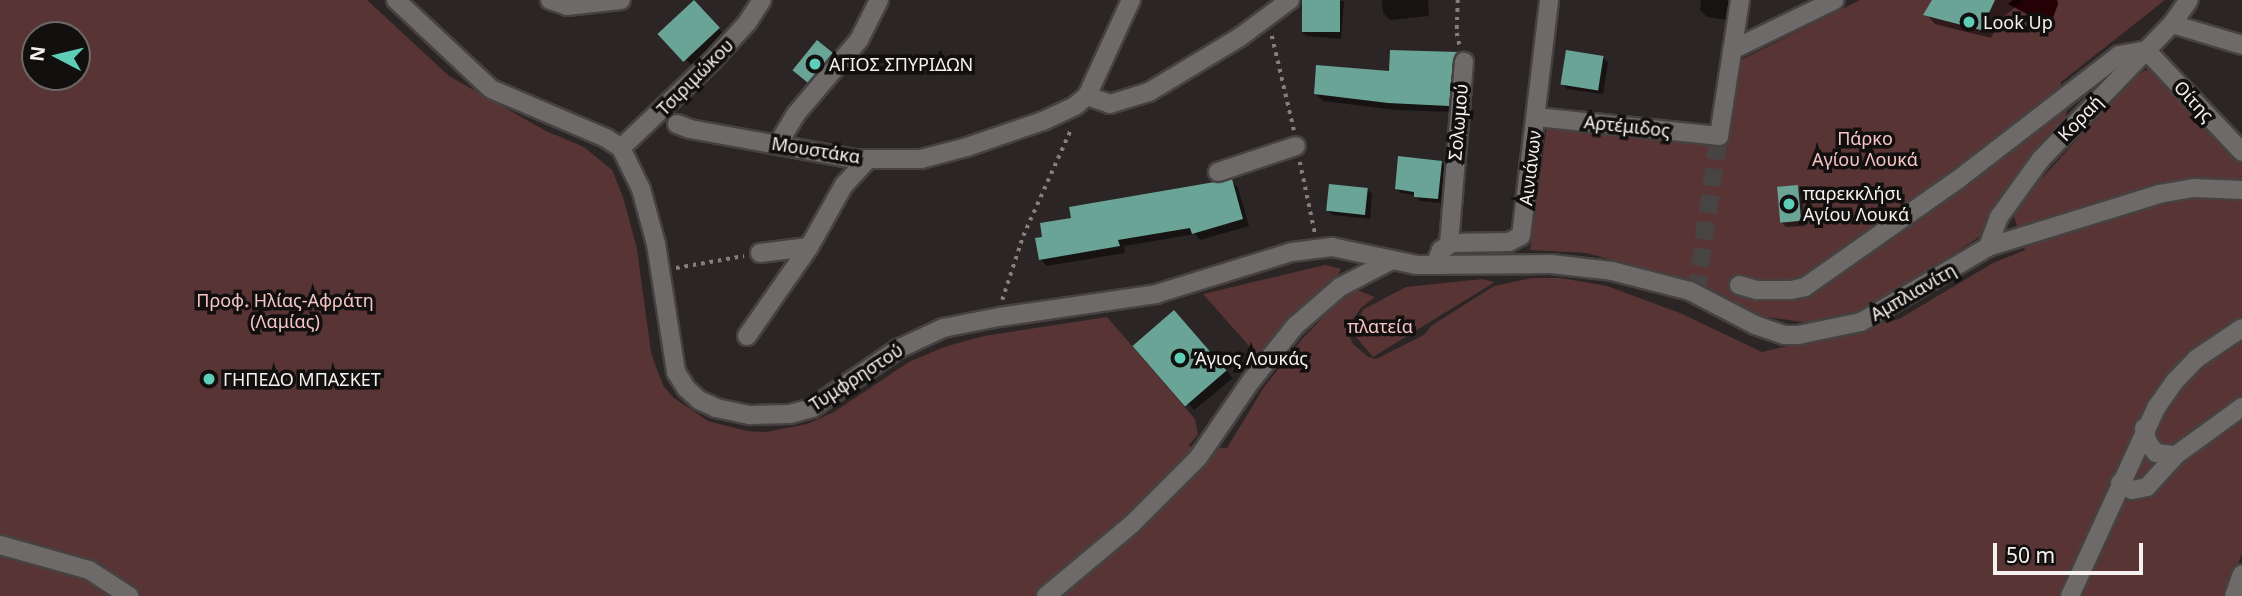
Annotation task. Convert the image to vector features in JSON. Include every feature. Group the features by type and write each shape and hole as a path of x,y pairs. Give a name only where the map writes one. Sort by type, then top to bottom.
{"street":[{"path":"396,0 491,89 606,138 621,148"},
{"path":"550,0 567,6 621,0"},
{"name":"Τσιριμώκου","path":"621,148 712,61 747,23 762,0"},
{"path":"778,144 796,114 859,40 879,0"},
{"path":"1131,0 1081,101 1110,104 1149,92 1240,37 1290,0"},
{"name":"Αινιάνων","path":"1449,244 1509,242 1521,236 1549,0"},
{"path":"1732,51 1740,0"},
{"path":"1732,51 1835,0"},
{"name":"Κοραή","path":"1988,247 1999,217 2041,159 2172,24 2189,0"},
{"path":"2172,24 2242,45"},
{"path":"1739,285 1767,290 1805,287 1960,178 2119,55 2146,50"},
{"name":"Οίτης","path":"2146,50 2242,152"},
{"name":"Αρτέμιδος","path":"1536,117 1719,136 1732,51"},
{"name":"Σολωμού","path":"1449,244 1464,62"},
{"name":"Μουστάκα","path":"677,124 690,129 845,157 921,159 1023,128 1081,101"},
{"path":"1218,172 1296,146"},
{"name":"Τυμφρηστού","path":"621,148 641,189 661,271 669,340 680,380 699,400 739,414 780,415 812,408 914,340 943,328 1156,294 1292,252 1332,247 1391,261 1426,265"},
{"path":"747,336 808,247 844,185 868,159"},
{"name":"Αμπλιανίτη","path":"1426,265 1551,264 1612,271 1690,291 1755,325 1784,335 1798,335 1861,322 1988,247 2159,194 2194,187 2242,190"},
{"path":"1426,265 1449,244"},
{"path":"760,253 808,247"},
{"path":"1046,596 1132,524 1198,458 1251,381 1295,326 1340,287 1391,261"},
{"path":"2070,596 2144,428 2188,366 2242,328"},
{"path":"2120,482 2132,490 2147,487 2176,454 2242,407"},
{"path":"2144,428 2148,443 2156,453 2176,454"},
{"path":"0,545 89,569 129,596"},
{"path":"2234,596 2242,575"}],"path":[{"name":"Σολωμού","path":"1458,0 1457,33 1464,62"},
{"path":"999,317 1008,276 1071,131 1081,101"},
{"path":"661,271 760,253"}],"green space":[{"name":"Προφ. Ηλίας-Αφράτη (Λαμίας)","path":"0,0 367,0 449,76 546,131 584,147 612,170 623,197 637,249 651,352 657,370 664,387 674,398 708,421 747,431 766,432 807,424 834,412 909,362 944,347 984,336 1107,317 1195,419 1198,435 1188,446 1227,448 1264,387 1302,339 1352,288 1375,297 1361,308 1350,323 1348,334 1353,344 1368,357 1376,359 1424,335 1431,326 1494,286 1532,278 1561,278 1607,286 1680,313 1762,352 1899,319 1993,263 2025,250 2014,217 2018,205 2130,80 2149,68 2242,160 2242,554 2225,596 0,596"},
{"name":"Πάρκο Αγίου Λουκά","path":"1860,0 2165,0 2061,82 2060,89 2067,110 2065,120 1982,235 1873,307 1810,323 1759,316 1690,281 1586,253 1530,250 1546,131 1551,125 1728,144 1739,61"},
{"path":"1325,265 1341,269 1336,279 1258,356 1203,294"},
{"name":"πλατεία","path":"1482,279 1495,282 1373,357 1350,330 1364,309 1406,287"}],"shaded area":[{"path":"2013,0 2057,0 2058,4 2053,18 2038,29 2026,29 2029,15 2008,4"}],"building":[{"path":"694,0 720,28 683,62 657,34"},
{"path":"1302,0 1340,0 1340,32 1302,32"},
{"name":"Look Up","path":"1932,0 1995,0 1981,30 1923,15"},
{"name":"ΑΓΙΟΣ ΣΠΥΡΙΔΩΝ","path":"817,40 833,53 809,84 792,70"},
{"path":"1390,50 1458,52 1453,61 1449,106 1388,103 1314,94 1316,65 1389,71"},
{"path":"1566,50 1604,56 1598,91 1561,85"},
{"path":"1398,156 1442,161 1438,199 1414,197 1414,192 1395,189"},
{"path":"1232,179 1243,219 1192,234 1190,228 1118,240 1120,246 1039,260 1035,238 1042,237 1040,223 1071,218 1069,207"},
{"path":"1329,184 1368,188 1365,215 1326,211"},
{"name":"παρεκκλήσι Αγίου Λουκά","path":"1798,185 1801,221 1780,223 1777,187"},
{"name":"Άγιος Λουκάς","path":"1174,310 1226,370 1185,406 1132,346"}],"tunnel":[{"path":"1696,293 1719,136"}],"place":[{"name":"Look Up","path":"1969,22"},
{"name":"ΑΓΙΟΣ ΣΠΥΡΙΔΩΝ","path":"815,64"},
{"name":"παρεκκλήσι Αγίου Λουκά","path":"1789,204"},
{"name":"Άγιος Λουκάς","path":"1180,358"},
{"name":"ΓΗΠΕΔΟ ΜΠΑΣΚΕΤ","path":"209,379"}]}
